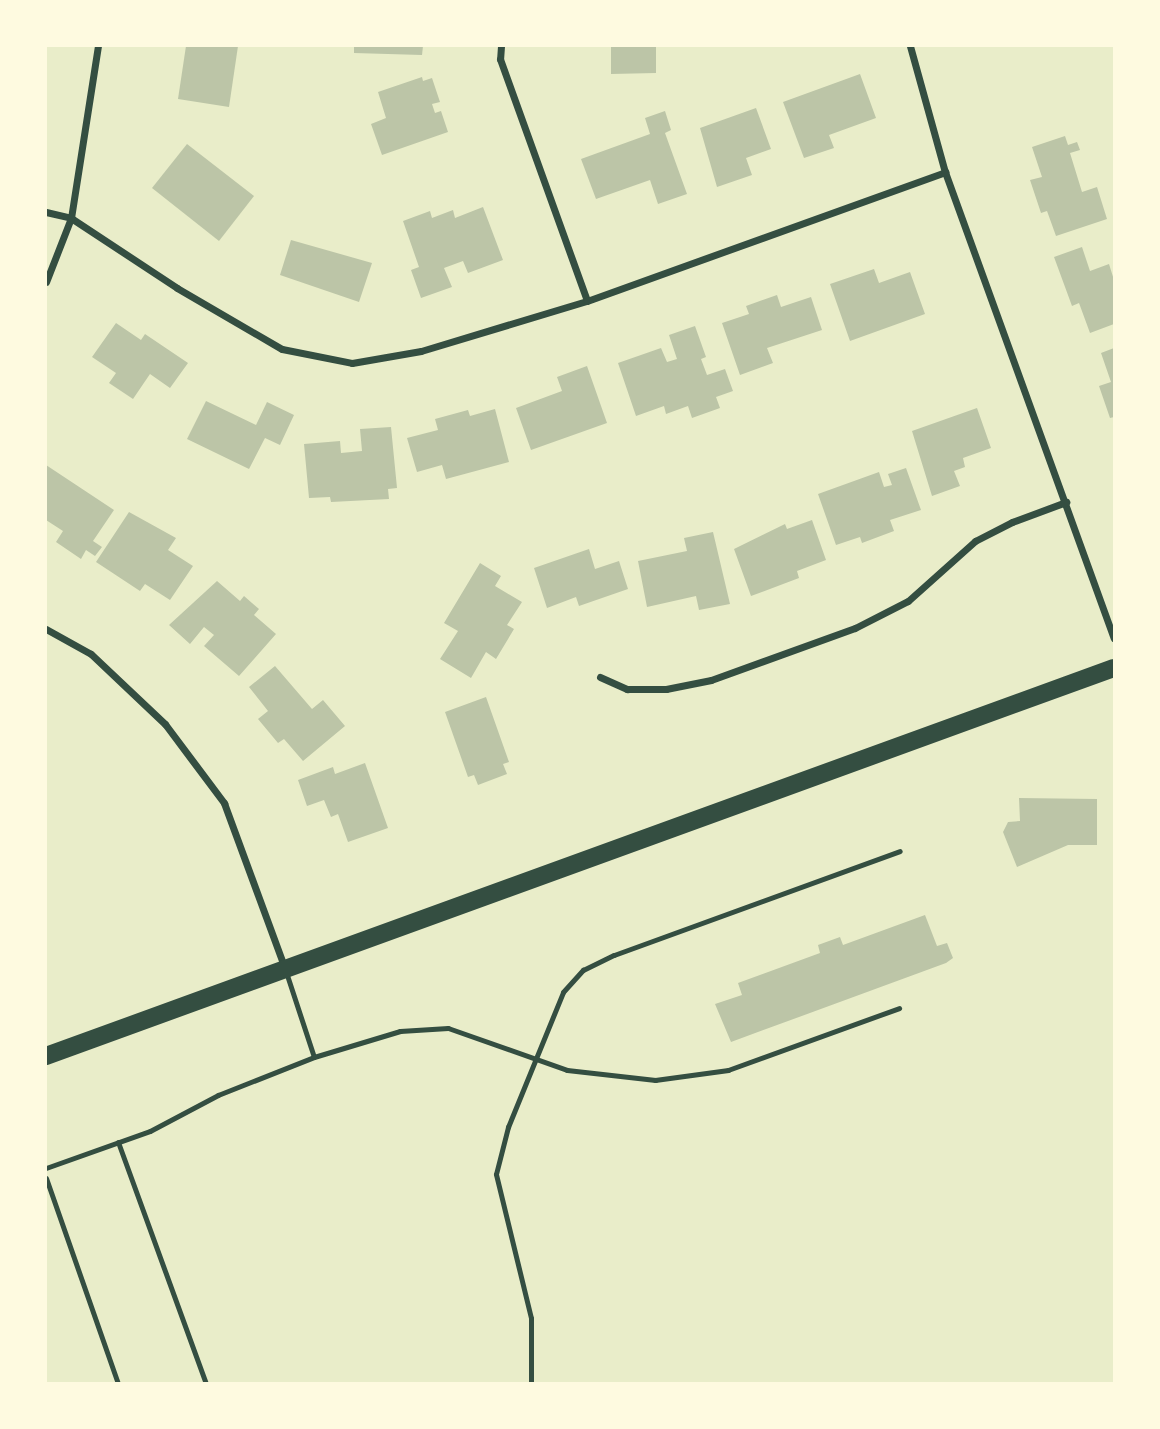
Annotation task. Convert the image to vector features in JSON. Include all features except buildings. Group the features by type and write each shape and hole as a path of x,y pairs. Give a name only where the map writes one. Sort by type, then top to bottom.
{"main road":[{"path":"46,1056 1115,668"}],"street":[{"path":"46,282 71,218 98,46"},
{"path":"501,46 500,59 587,301"},
{"path":"910,46 945,172 1115,639"},
{"path":"46,212 71,218 177,288 282,349 352,363 421,351 587,301 945,172"},
{"path":"600,677 627,689 666,689 711,680 855,628 908,600 975,541 1012,522 1066,502"},
{"path":"46,629 91,654 165,724 224,803 285,969"}],"lane":[{"path":"531,1384 531,1318 496,1174 508,1127 563,992 583,970 900,851"},
{"path":"285,969 314,1057"},
{"path":"46,1168 118,1142 218,1095 314,1057 400,1031 448,1028 567,1070 655,1080 716,1072 899,1008"},
{"path":"118,1142 206,1384"},
{"path":"46,1178 118,1384"}]}
